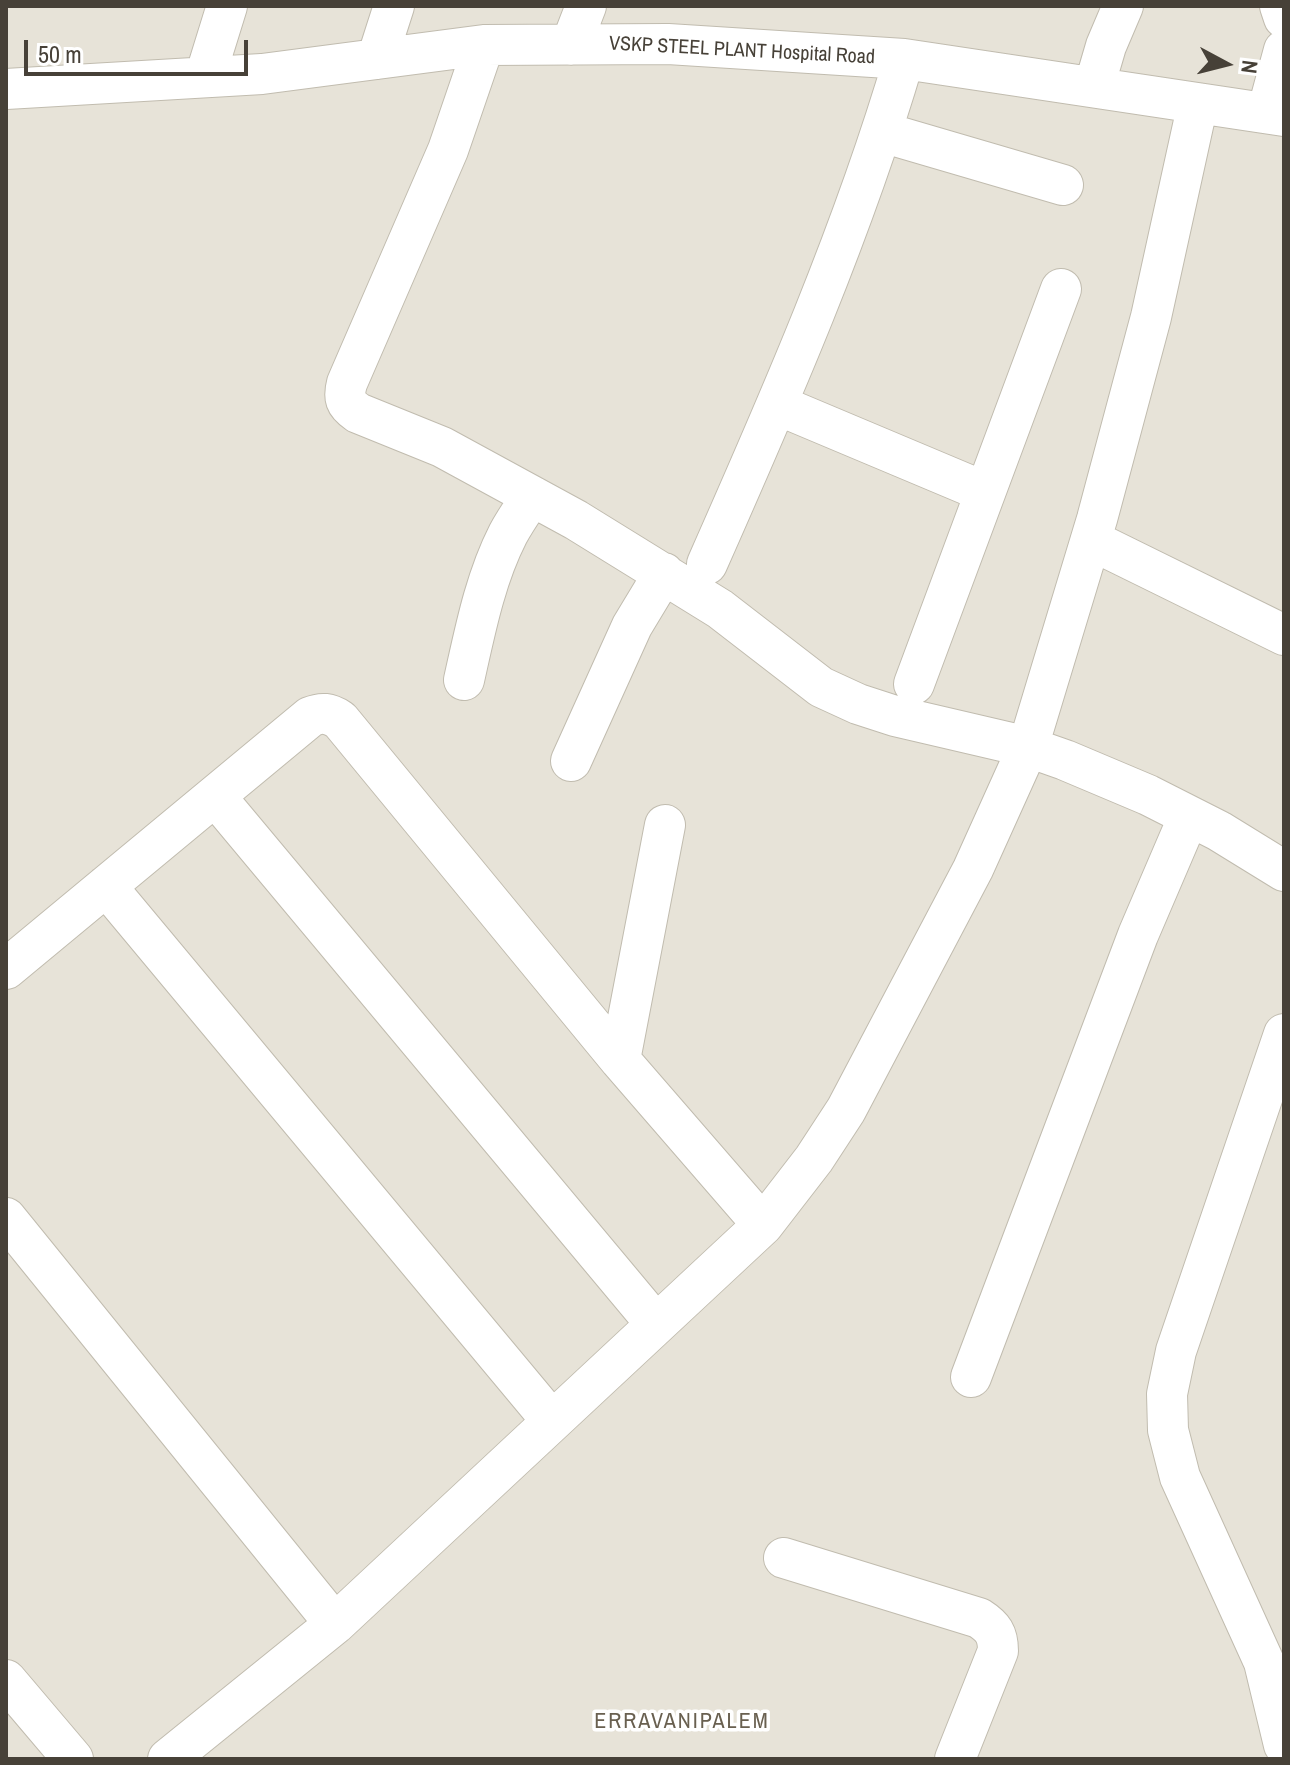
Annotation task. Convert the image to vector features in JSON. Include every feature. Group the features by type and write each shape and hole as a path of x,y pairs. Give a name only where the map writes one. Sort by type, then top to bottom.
{"street":[{"path":"205,77 227,6"},
{"path":"377,59 394,6"},
{"path":"571,45 586,6"},
{"path":"1094,87 1106,46 1123,6"},
{"path":"1280,6 1284,18"},
{"name":"VSKP STEEL PLANT Hospital Road","path":"6,89 262,74 484,45 668,44 904,59 1276,114"},
{"path":"484,45 448,150 344,395 347,405 358,413 442,447 664,573 720,609 821,687 895,716 1028,747 1189,816 1284,871"},
{"path":"1276,114 1284,50"},
{"path":"707,564 778,405 882,132 904,59"},
{"path":"168,1759 335,1624 763,1225 814,1159 846,1110 973,869 1028,747 1091,540 1151,317 1198,103"},
{"path":"882,132 1063,185"},
{"path":"914,684 1061,289"},
{"path":"778,405 985,492"},
{"path":"464,680 477,620 494,567 508,534 532,496"},
{"path":"1091,540 1284,635"},
{"path":"571,761 632,626 664,573"},
{"path":"6,969 310,717 320,713 330,714 340,720 620,1060 763,1225"},
{"path":"215,796 656,1324"},
{"path":"971,1377 1138,935 1189,816"},
{"path":"620,1060 665,825"},
{"path":"106,886 552,1421"},
{"path":"1284,1034 1176,1351 1167,1394 1168,1430 1180,1477 1264,1662 1284,1745"},
{"path":"6,1218 335,1624"},
{"path":"784,1558 979,1618 991,1625 998,1636 998,1651 955,1759"},
{"path":"6,1680 73,1759"}],"shaded area":[{"path":"6,6 1284,6 1284,1759 6,1759"}],"district":[{"name":"ERRAVANIPALEM","path":"682,1722"}]}
